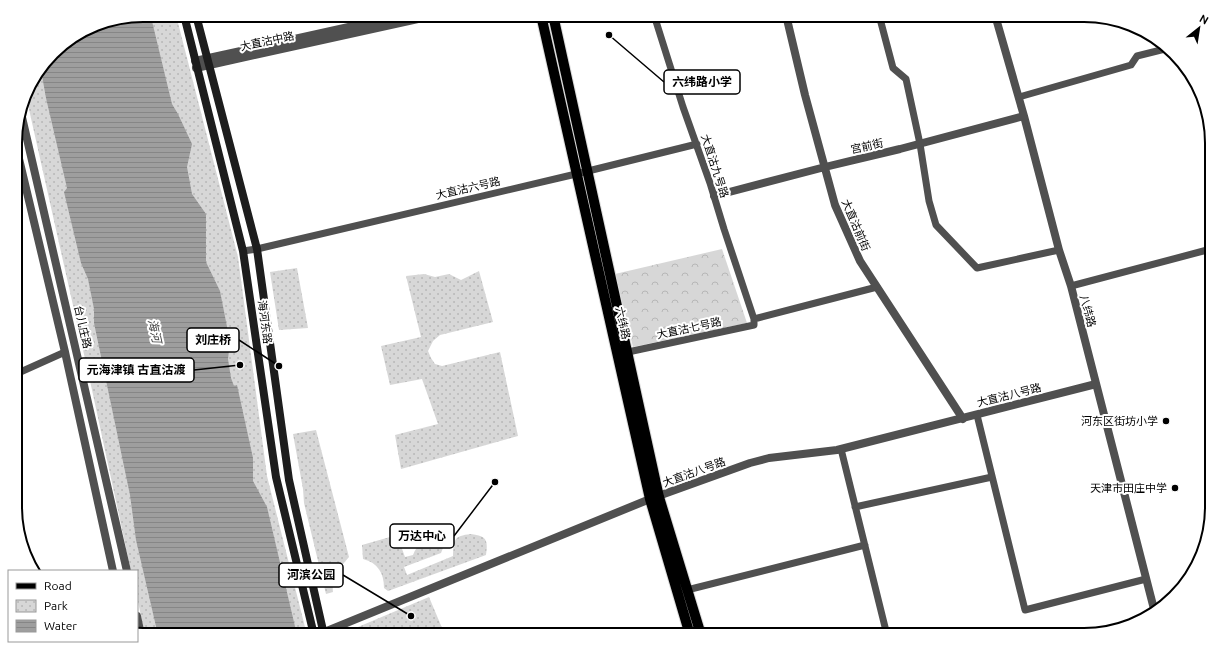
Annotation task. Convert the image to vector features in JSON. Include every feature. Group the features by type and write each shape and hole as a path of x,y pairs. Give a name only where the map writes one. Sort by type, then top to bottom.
{"main road":[{"name":"海河东路","path":"186,22 243,251 276,477 317,628"},
{"name":"海河东路","path":"198,22 257,249 289,480 318,628"},
{"name":"六纬路","path":"543,22 576,174 688,628"},
{"name":"六纬路","path":"555,22 628,352 655,498 699,628"}],"street":[{"name":"大直沽中路","path":"196,64 373,22"},
{"name":"大直沽中路","path":"208,61 401,22"},
{"name":"大直沽九号路","path":"656,22 754,322"},
{"name":"大直沽前街","path":"788,22 835,205 860,261 963,419"},
{"path":"881,22 893,68 906,79 920,144 929,201 936,225 977,268 1059,250"},
{"name":"八纬路","path":"998,22 1059,250 1071,286 1153,606"},
{"path":"1019,97 1131,65 1137,56 1161,50"},
{"name":"宫前街","path":"714,196 1024,116"},
{"name":"台儿庄路","path":"24,124 127,570"},
{"name":"大直沽六号路","path":"243,251 257,249 576,174 697,144"},
{"name":"台儿庄路","path":"22,171 65,352 113,570"},
{"path":"1071,286 1205,251"},
{"name":"大直沽七号路","path":"628,352 754,322 877,287"},
{"path":"22,371 65,352"},
{"name":"大直沽八号路","path":"334,628 655,498 750,463 768,458 814,454 841,449 1096,384"},
{"path":"977,415 1025,610 1146,579"},
{"path":"841,449 885,628"},
{"path":"855,507 992,477"},
{"path":"687,590 865,545"}],"green space":[{"path":"135,22 178,22 238,257 267,476 305,628 144,628 138,602 138,570 131,570 28,106 42,76 57,57 76,42 90,34 104,28 120,24"},
{"path":"722,249 747,323 633,347 615,274"},
{"path":"297,268 308,328 279,330 270,272"},
{"path":"479,271 493,322 440,335 433,341 428,351 435,364 442,366 500,352 518,436 401,469 395,435 438,424 422,379 390,385 381,346 421,337 406,276 424,274 435,277 449,274 461,280"},
{"path":"316,430 349,557 335,578 333,592 326,594 304,503 303,489 293,434"},
{"path":"471,534 480,536 485,540 487,546 486,555 388,591 384,588 383,578 379,569 373,563 363,559 362,545 397,535 405,557 413,555 417,548 424,542 435,539 442,542 443,548 441,553 404,567 407,575 453,556 454,543 456,540 461,536"},
{"path":"429,597 442,628 356,628"}],"water":[{"name":"海河","path":"135,22 152,22 172,104 192,144 187,167 192,194 206,214 206,262 220,291 230,342 228,359 231,378 234,386 237,385 253,458 253,481 267,507 295,628 156,628 136,540 130,495 94,323 94,309 88,279 81,263 64,192 67,188 42,76 57,57 69,47 90,34 104,28"}],"place":[{"name":"六纬路小学","path":"609,35"},
{"name":"元海津镇 古直沽渡","path":"240,365"},
{"name":"刘庄桥","path":"279,366"},
{"name":"河东区街坊小学","path":"1166,421"},
{"name":"万达中心","path":"495,482"},
{"name":"天津市田庄中学","path":"1175,488"},
{"name":"河滨公园","path":"411,616"}]}
